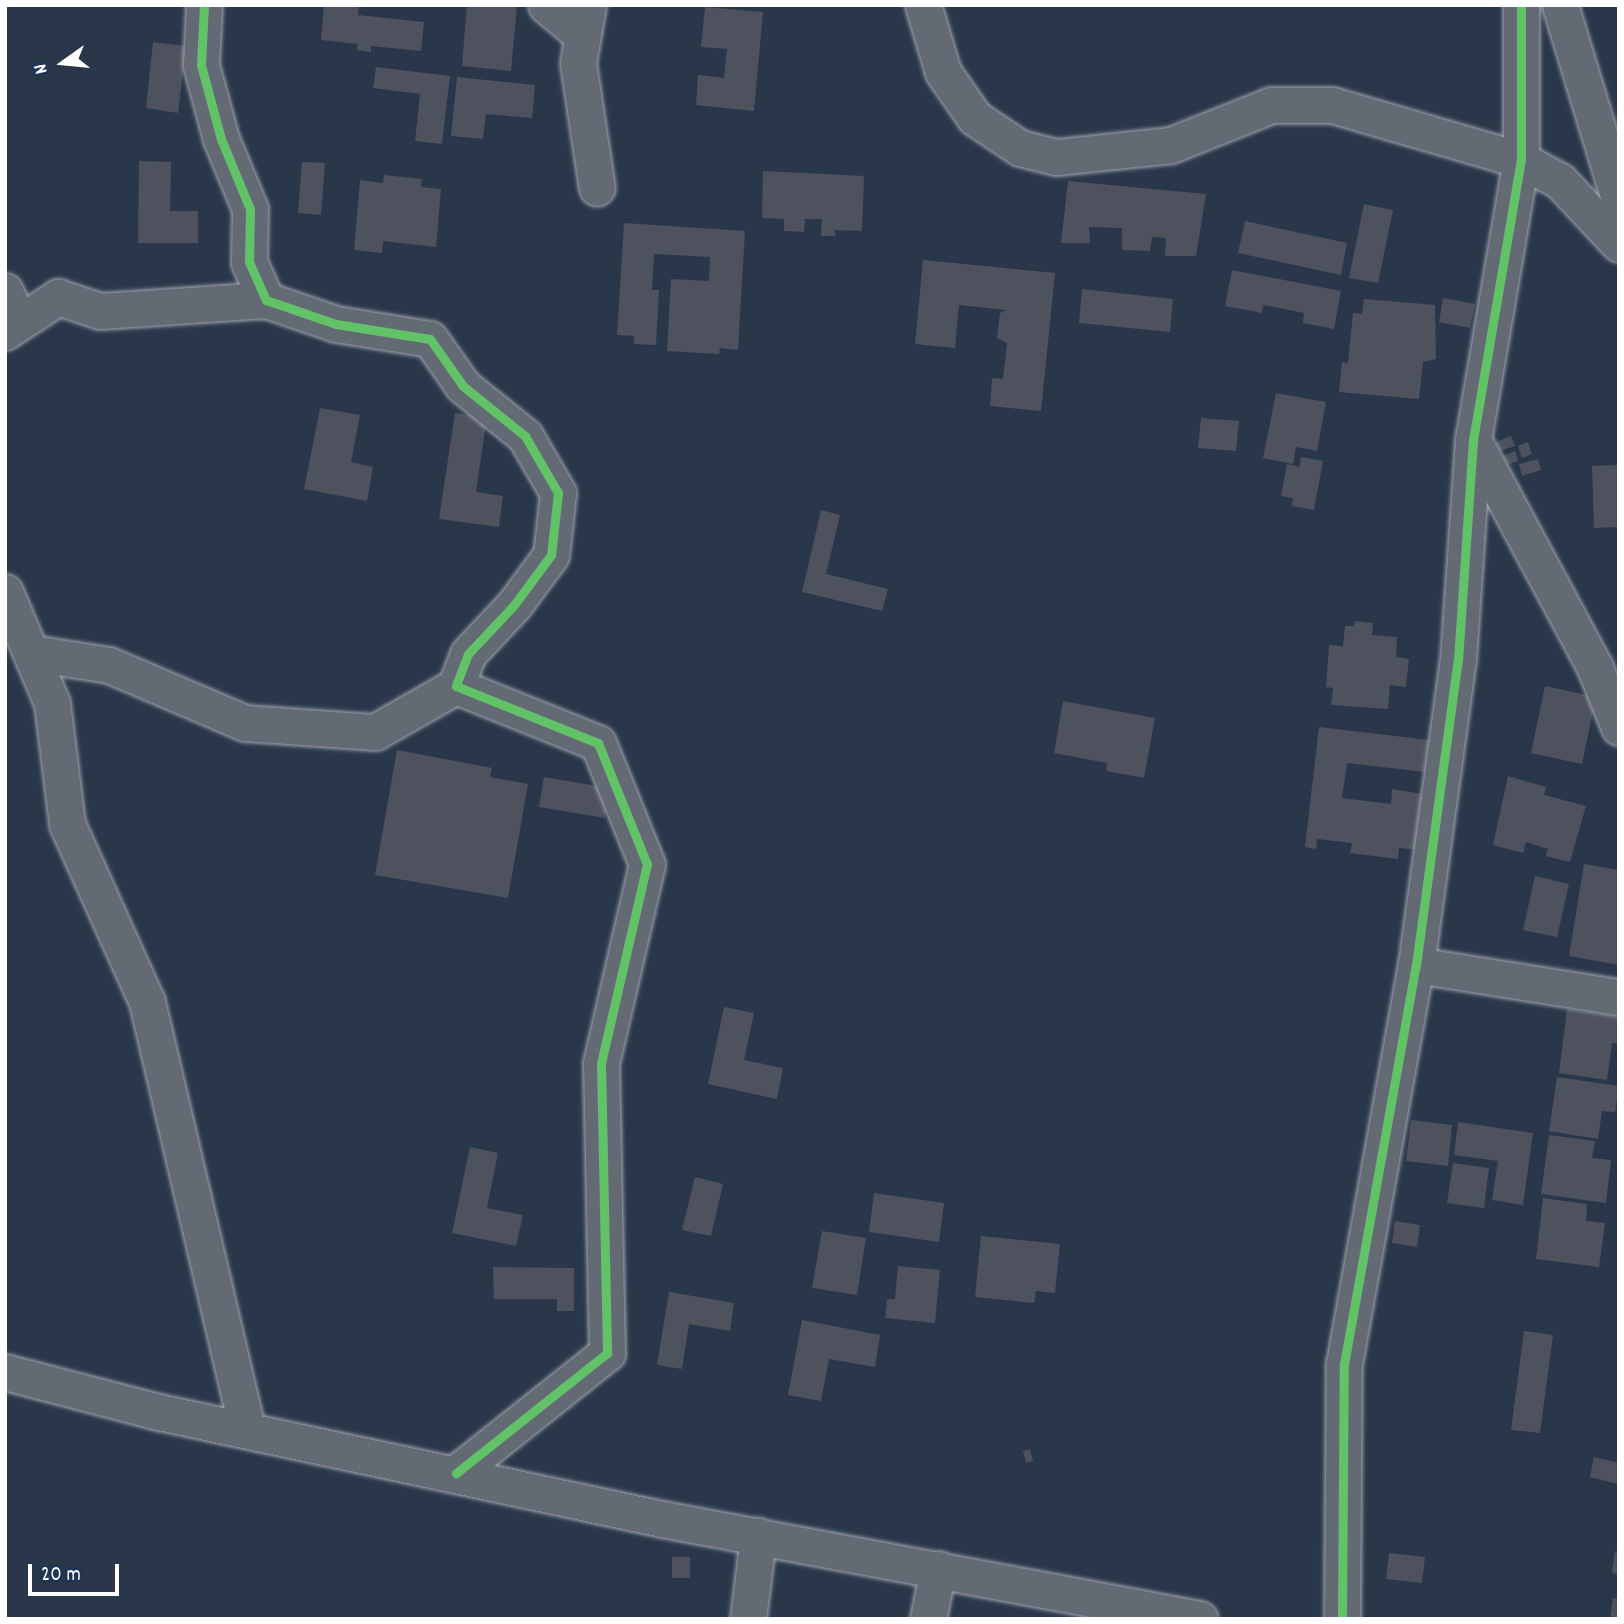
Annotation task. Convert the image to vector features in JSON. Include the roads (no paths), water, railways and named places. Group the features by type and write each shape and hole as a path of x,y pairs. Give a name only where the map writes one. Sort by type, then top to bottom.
{"street":[{"path":"204,5 201,65 221,139 250,209 249,262 266,300"},
{"path":"546,5 585,21 579,63 597,188"},
{"path":"923,5 943,72 975,118 1020,148 1057,157 1171,145 1271,105 1332,105 1521,160 1560,181 1619,244"},
{"path":"1342,1619 1344,1364 1416,965 1458,660 1473,440 1521,160 1521,5"},
{"path":"1560,5 1619,199"},
{"path":"5,291 12,327 58,297 100,311 266,300 337,324 430,339 463,386 525,436 558,493 551,555 514,606 468,654 456,686 375,732 245,723 109,664 32,653"},
{"path":"1473,440 1595,668 1619,727"},
{"path":"6,591 52,703 67,824 147,1002 247,1429"},
{"path":"456,686 598,743 647,864 601,1064 607,1353 456,1473"},
{"path":"1416,965 1619,997"},
{"path":"5,1372 247,1429 456,1473 758,1536 1180,1618"},
{"path":"748,1619 758,1536"},
{"path":"928,1619 938,1569"}]}
